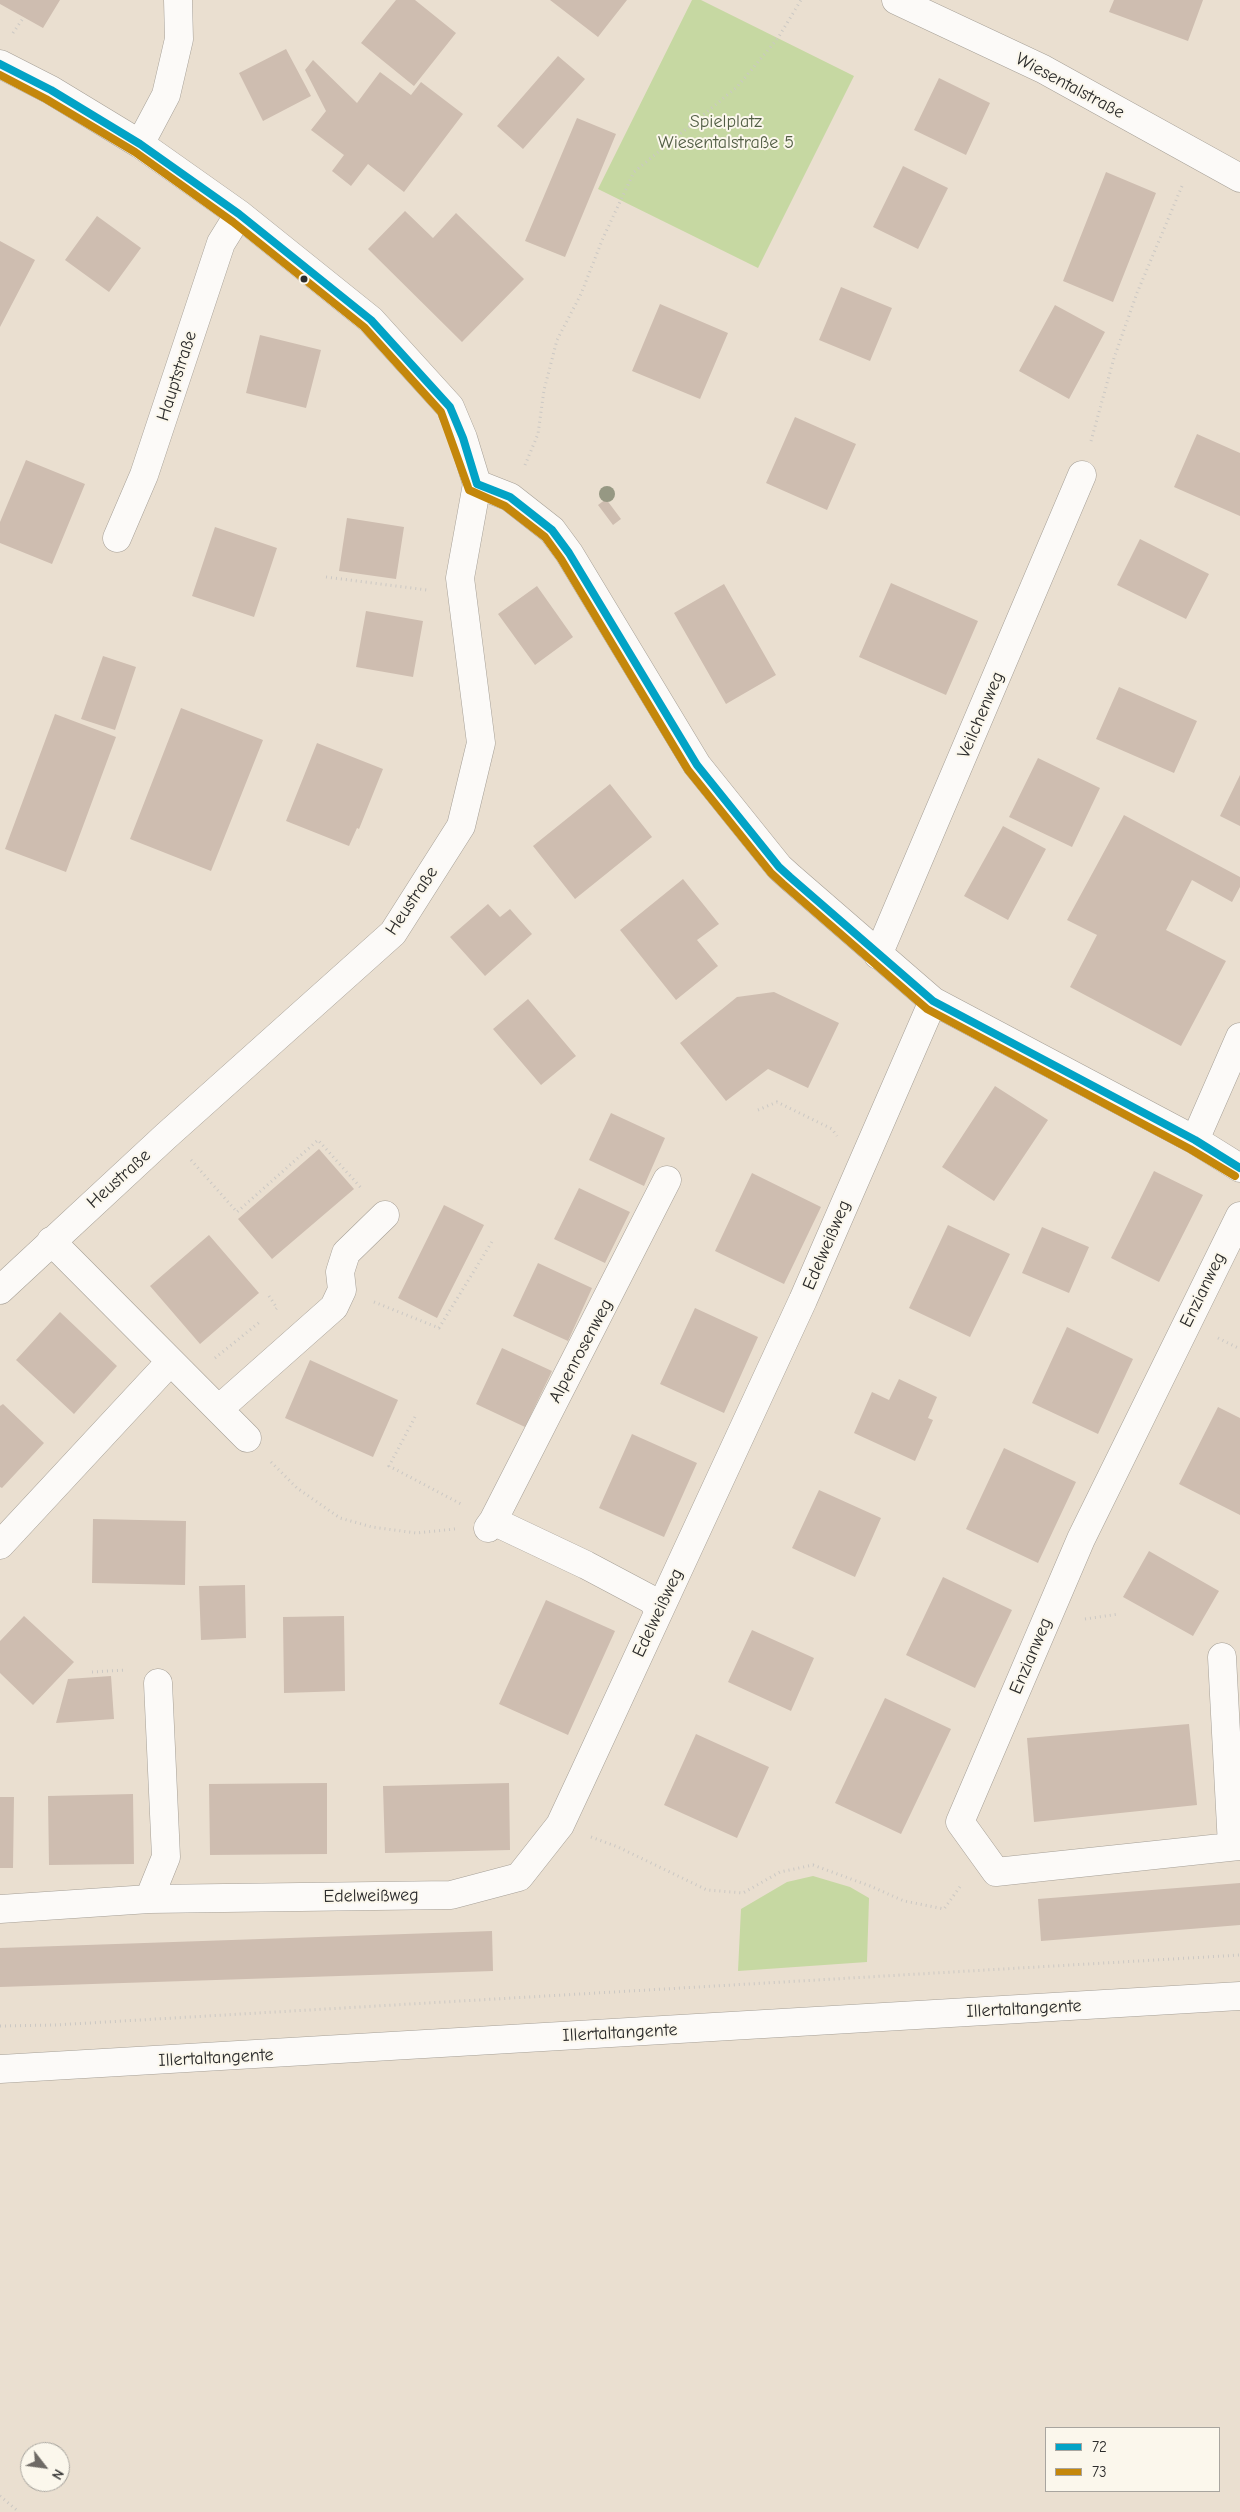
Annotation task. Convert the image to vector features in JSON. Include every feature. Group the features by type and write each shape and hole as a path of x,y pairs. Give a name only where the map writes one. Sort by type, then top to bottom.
{"street":[{"path":"140,144 166,95 179,39 178,0"},
{"name":"Wiesentalstraße","path":"896,0 1043,69 1240,178"},
{"path":"0,64 52,90 140,144 239,214 371,320 450,407 463,438 477,484 510,497 552,530 569,553 698,764 779,867 933,1001 1195,1140 1240,1168"},
{"name":"Hauptstraße","path":"117,538 144,475 221,242 239,214"},
{"name":"Veilchenweg","path":"878,954 1082,475"},
{"name":"Heustraße","path":"0,1290 166,1136 393,933 461,826 481,743 460,578 477,484"},
{"name":"Edelweißweg","path":"0,1909 149,1899 452,1894 519,1877 560,1826 803,1300 933,1001"},
{"path":"1195,1140 1240,1037"},
{"name":"Alpenrosenweg","path":"491,1525 667,1180"},
{"path":"220,1408 334,1307 342,1290 340,1272 346,1253 385,1215"},
{"name":"Enzianweg","path":"1236,1846 996,1872 960,1822 1081,1539 1240,1216"},
{"path":"51,1241 248,1438"},
{"path":"0,1545 180,1370"},
{"path":"491,1525 652,1600 659,1611"},
{"path":"1222,1657 1236,1846"},
{"path":"149,1899 166,1857 158,1683"},
{"name":"Illertaltangente","path":"0,2069 66,2067 1240,1996"}],"path":[{"path":"510,497 538,434 544,390 556,340 581,294 603,238 634,172 737,87 778,38 801,0"},
{"path":"1082,475 1114,358 1164,224 1197,154"},
{"path":"326,577 463,595"},
{"path":"758,1110 777,1102 832,1129 859,1170"},
{"path":"166,1136 176,1143 237,1212 318,1140 385,1215"},
{"path":"342,1290 440,1328 493,1240"},
{"path":"269,1296 277,1308 270,1314"},
{"path":"180,1370 263,1320"},
{"path":"416,1417 389,1466 491,1525"},
{"path":"248,1438 297,1488 340,1518 372,1527 416,1533 491,1525"},
{"path":"560,1826 618,1847 707,1890 743,1893 780,1872 813,1865 904,1901 944,1909 965,1879 985,1857"},
{"path":"0,2026 55,2025 1240,1955"},
{"path":"0,2496 19,2512"}],"green space":[{"name":"Spielplatz Wiesentalstraße 5","path":"692,0 701,0 854,76 758,268 598,189"},
{"path":"813,1876 850,1887 869,1898 867,1962 738,1971 741,1909 787,1882"}],"building":[{"path":"0,0 60,0 43,28 0,4"},
{"path":"396,0 415,0 456,33 414,86 361,43"},
{"path":"550,0 627,0 598,37"},
{"path":"1114,0 1203,0 1188,41 1109,12"},
{"path":"286,49 311,96 263,121 239,73"},
{"path":"558,56 585,79 523,149 497,126"},
{"path":"313,60 357,103 380,72 411,95 421,82 463,114 404,192 368,164 351,186 332,171 344,155 311,130 326,111 305,70"},
{"path":"939,78 990,103 966,155 914,130"},
{"path":"577,118 616,134 565,257 525,241"},
{"path":"903,166 948,188 918,249 873,227"},
{"path":"1106,172 1156,193 1113,302 1063,281"},
{"path":"405,211 433,238 456,213 524,279 462,342 368,249"},
{"path":"97,216 141,248 109,292 65,260"},
{"path":"0,241 35,260 0,327"},
{"path":"841,287 892,308 870,361 819,340"},
{"path":"660,304 728,333 700,399 632,371"},
{"path":"1055,305 1105,332 1069,399 1019,371"},
{"path":"260,335 321,350 306,408 246,393"},
{"path":"795,417 856,444 827,510 766,483"},
{"path":"1197,434 1240,453 1240,516 1174,487"},
{"path":"26,460 85,484 52,564 0,543 0,522"},
{"path":"606,499 621,519 613,525 598,505"},
{"path":"347,518 404,527 396,579 339,571"},
{"path":"215,527 277,548 254,617 192,596"},
{"path":"1140,539 1209,574 1186,619 1117,585"},
{"path":"891,583 978,621 946,695 859,657"},
{"path":"724,584 776,675 726,704 674,613"},
{"path":"537,586 573,637 535,665 498,614"},
{"path":"366,611 423,621 413,677 356,667"},
{"path":"103,656 136,667 115,730 81,719"},
{"path":"1119,687 1197,721 1174,773 1096,739"},
{"path":"181,708 263,740 211,871 130,839"},
{"path":"55,714 116,737 66,872 5,849"},
{"path":"317,743 383,769 359,829 357,828 349,846 286,821"},
{"path":"1038,758 1100,788 1072,847 1009,817"},
{"path":"1240,775 1240,826 1220,816"},
{"path":"610,784 652,837 575,899 533,846"},
{"path":"1124,815 1240,877 1240,887 1232,902 1192,880 1166,930 1226,961 1181,1046 1070,987 1097,935 1067,920"},
{"path":"1003,826 1046,849 1008,920 964,896"},
{"path":"683,879 719,924 697,940 718,966 676,1000 620,930"},
{"path":"488,904 500,917 510,909 532,934 485,976 450,937"},
{"path":"774,992 839,1023 808,1088 768,1069 726,1101 680,1043 737,997"},
{"path":"528,999 576,1056 541,1085 493,1029"},
{"path":"995,1086 1048,1120 994,1201 942,1167"},
{"path":"611,1113 665,1138 644,1186 589,1160"},
{"path":"319,1149 354,1189 272,1259 238,1219"},
{"path":"1154,1171 1203,1195 1159,1282 1111,1258"},
{"path":"752,1173 821,1207 784,1284 715,1251"},
{"path":"579,1188 630,1212 605,1263 554,1239"},
{"path":"444,1205 484,1225 437,1318 398,1298"},
{"path":"948,1225 1010,1254 970,1337 909,1308"},
{"path":"1042,1227 1089,1247 1069,1293 1022,1273"},
{"path":"209,1235 259,1293 200,1344 150,1286"},
{"path":"538,1263 592,1288 568,1341 513,1316"},
{"path":"695,1308 758,1337 724,1413 660,1384"},
{"path":"60,1312 117,1366 74,1414 16,1360"},
{"path":"1067,1327 1133,1359 1098,1434 1032,1403"},
{"path":"502,1348 552,1371 525,1427 476,1404"},
{"path":"310,1360 398,1400 373,1457 285,1418"},
{"path":"899,1379 937,1397 928,1418 933,1420 915,1461 854,1433 872,1392 889,1400"},
{"path":"3,1404 44,1443 2,1488 0,1487 0,1406"},
{"path":"1218,1407 1240,1418 1240,1515 1179,1484"},
{"path":"632,1434 697,1463 664,1537 599,1508"},
{"path":"1004,1448 1076,1482 1038,1563 966,1529"},
{"path":"819,1490 881,1518 855,1577 792,1548"},
{"path":"93,1519 186,1521 185,1585 92,1583"},
{"path":"1149,1551 1219,1591 1193,1636 1123,1597"},
{"path":"943,1577 1012,1610 975,1688 906,1655"},
{"path":"245,1585 246,1638 201,1640 199,1586"},
{"path":"546,1600 615,1631 568,1735 499,1704"},
{"path":"24,1616 74,1662 33,1705 0,1673 0,1641"},
{"path":"344,1616 345,1691 284,1693 283,1617"},
{"path":"752,1630 814,1658 791,1711 728,1682"},
{"path":"111,1676 114,1719 56,1723 68,1679"},
{"path":"885,1698 951,1729 901,1834 835,1803"},
{"path":"1189,1724 1197,1805 1034,1822 1027,1738"},
{"path":"696,1734 769,1767 737,1838 664,1805"},
{"path":"327,1783 327,1854 210,1855 209,1784"},
{"path":"509,1783 510,1850 385,1853 383,1786"},
{"path":"133,1794 134,1864 49,1865 48,1796"},
{"path":"0,1797 14,1797 13,1868 0,1868"},
{"path":"1240,1883 1240,1925 1041,1941 1038,1899"},
{"path":"492,1931 493,1971 0,1987 0,1948"}],"transit line":[{"name":"72","path":"0,64 51,90 140,144 239,214 371,320 450,407 463,438 477,484 510,497 552,530 569,553 697,765 779,867 790,877 933,1001 1195,1140 1240,1168"},
{"name":"73","path":"0,75 46,99 135,152 233,222 364,327 441,412 469,490 505,506 545,537 561,559 688,770 771,873 783,884 927,1009 1190,1149 1235,1176"}]}
